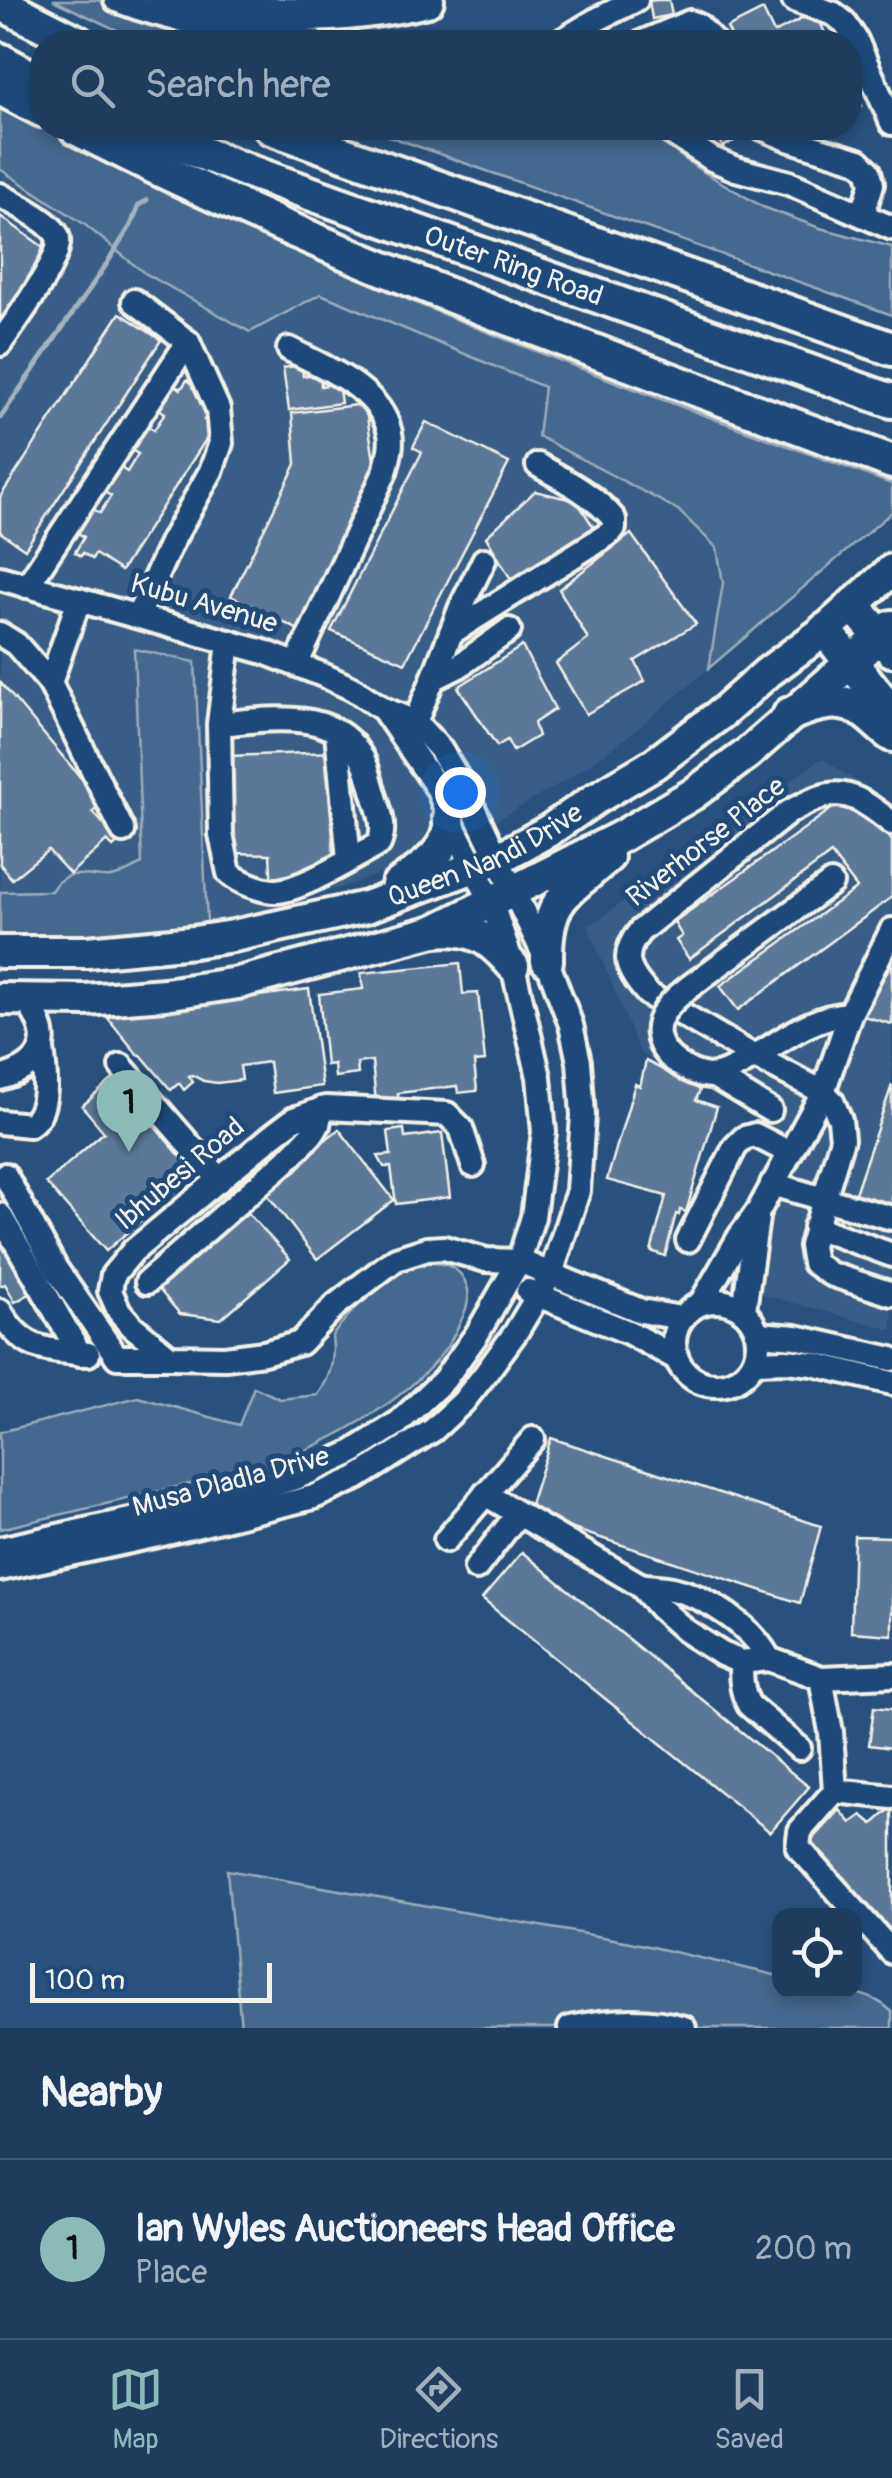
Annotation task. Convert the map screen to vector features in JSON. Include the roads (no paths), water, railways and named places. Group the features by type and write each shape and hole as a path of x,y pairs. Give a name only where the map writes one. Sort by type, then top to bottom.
{"highway":[{"path":"164,0 246,14 313,16 368,12 427,0"},
{"path":"0,3 53,30"},
{"path":"0,60 30,76"},
{"path":"0,88 30,104"},
{"path":"102,140 380,268 892,460"},
{"name":"Outer Ring Road","path":"168,140 892,401"},
{"name":"Outer Ring Road","path":"305,140 892,349"},
{"path":"853,605 888,638"},
{"path":"824,630 892,713"},
{"path":"790,714 814,704 838,702 866,712 892,736"}],"main road":[{"name":"Queen Nandi Drive","path":"0,952 87,952 194,942 366,907 486,863 548,831 654,764 824,630 892,570"},
{"name":"Queen Nandi Drive","path":"12,999 129,997 238,983 434,931 620,837 693,794 888,638"},
{"path":"366,907 430,861 449,833 448,818"},
{"path":"547,960 546,934 553,909 569,889 607,858 620,837"},
{"path":"434,931 454,929 480,936 496,946 513,966"}],"street":[{"path":"116,0 153,14 228,30"},
{"path":"580,30 636,0"},
{"path":"794,0 834,14 849,30"},
{"path":"669,30 686,22 704,30"},
{"path":"862,54 892,123"},
{"path":"683,140 712,159 789,183 892,228"},
{"path":"791,140 859,161 872,184 863,214"},
{"path":"0,194 50,226 60,244 51,266 0,344"},
{"path":"134,301 188,342 218,409 221,443 211,471 171,543 138,616"},
{"path":"27,586 188,342"},
{"path":"288,349 344,379 372,400 384,417 391,447 385,472 296,663"},
{"path":"450,633 614,528 614,519 606,509 538,465"},
{"path":"415,722 484,560"},
{"name":"Kubu Avenue","path":"0,578 296,663 415,722 440,749 463,788 486,863"},
{"path":"50,683 79,600"},
{"path":"432,679 459,666 509,630"},
{"path":"0,634 16,644 50,683 124,831"},
{"path":"219,724 293,719 320,725 352,743 366,764 382,825 378,844 321,876 278,891 232,876 221,834 219,724 230,642"},
{"name":"Kubu Avenue","path":"383,708 438,789 448,818 486,863"},
{"path":"337,732 349,860"},
{"name":"Riverhorse Place","path":"822,1092 648,994 634,979 629,966 630,943 640,930 788,812 816,797 842,793 868,804 892,823"},
{"name":"Musa Dladla Drive","path":"0,1569 286,1505 334,1489 432,1430 462,1402 516,1332 551,1274 578,1191 583,1115 579,1062 571,1025 547,960 502,896 486,863"},
{"path":"770,1110 714,1076 694,1073 679,1065 660,1045 659,1023 674,998 831,883"},
{"name":"Musa Dladla Drive","path":"0,1549 238,1496 298,1477 351,1454 398,1422 444,1380 477,1334 519,1261 533,1217 544,1132 539,1076 513,966 502,896"},
{"path":"702,1303 822,1092 850,1014 892,930"},
{"path":"0,1122 29,1125 37,1119 45,1077 42,1025 12,999"},
{"path":"714,1076 755,1057 812,1022 830,1015 850,1014"},
{"path":"0,1078 22,1071 42,1049"},
{"path":"121,1066 220,1180"},
{"path":"822,1092 836,1108 842,1131 841,1148 811,1246 814,1263 830,1274 892,1294"},
{"name":"Ibhubesi Road","path":"170,1357 119,1311 110,1284 113,1275 133,1251 294,1120 322,1109 346,1108 447,1114 461,1128 473,1165"},
{"path":"147,1282 311,1135 322,1109"},
{"path":"688,1240 740,1140 755,1135 790,1152"},
{"path":"250,1154 267,1177"},
{"path":"5,1176 56,1269 116,1357"},
{"path":"772,1184 892,1218"},
{"path":"198,1200 217,1220"},
{"path":"744,1310 758,1210"},
{"path":"0,1215 80,1354"},
{"path":"816,1227 892,1255"},
{"path":"0,1310 15,1334 36,1347 116,1357 225,1358 264,1353 300,1344 336,1305 396,1259 412,1252 444,1248 486,1260 519,1261 641,1310 682,1318"},
{"path":"486,1260 508,1283 630,1333 676,1358"},
{"path":"702,1303 732,1303 744,1310 758,1334 754,1362 734,1382 721,1386 694,1380 676,1358 675,1331 691,1308 702,1303"},
{"path":"758,1334 796,1337 892,1359"},
{"path":"754,1362 813,1364 892,1383"},
{"path":"446,1540 532,1439"},
{"path":"485,1494 640,1586 686,1632 722,1654 742,1662 770,1659 821,1678 892,1675"},
{"path":"476,1568 518,1514"},
{"path":"640,1586 695,1596 749,1630 770,1659"},
{"path":"742,1662 744,1697 799,1748"},
{"path":"821,1678 831,1732 835,1791 800,1831 798,1848 892,1952"},
{"path":"835,1791 892,1798"},
{"path":"570,2028 640,2020 684,2028"}],"waterway":[{"path":"0,418 106,265 139,205 147,200"}],"place":[{"name":"Ian Wyles Auctioneers Head Office","path":"129,1152"}]}
